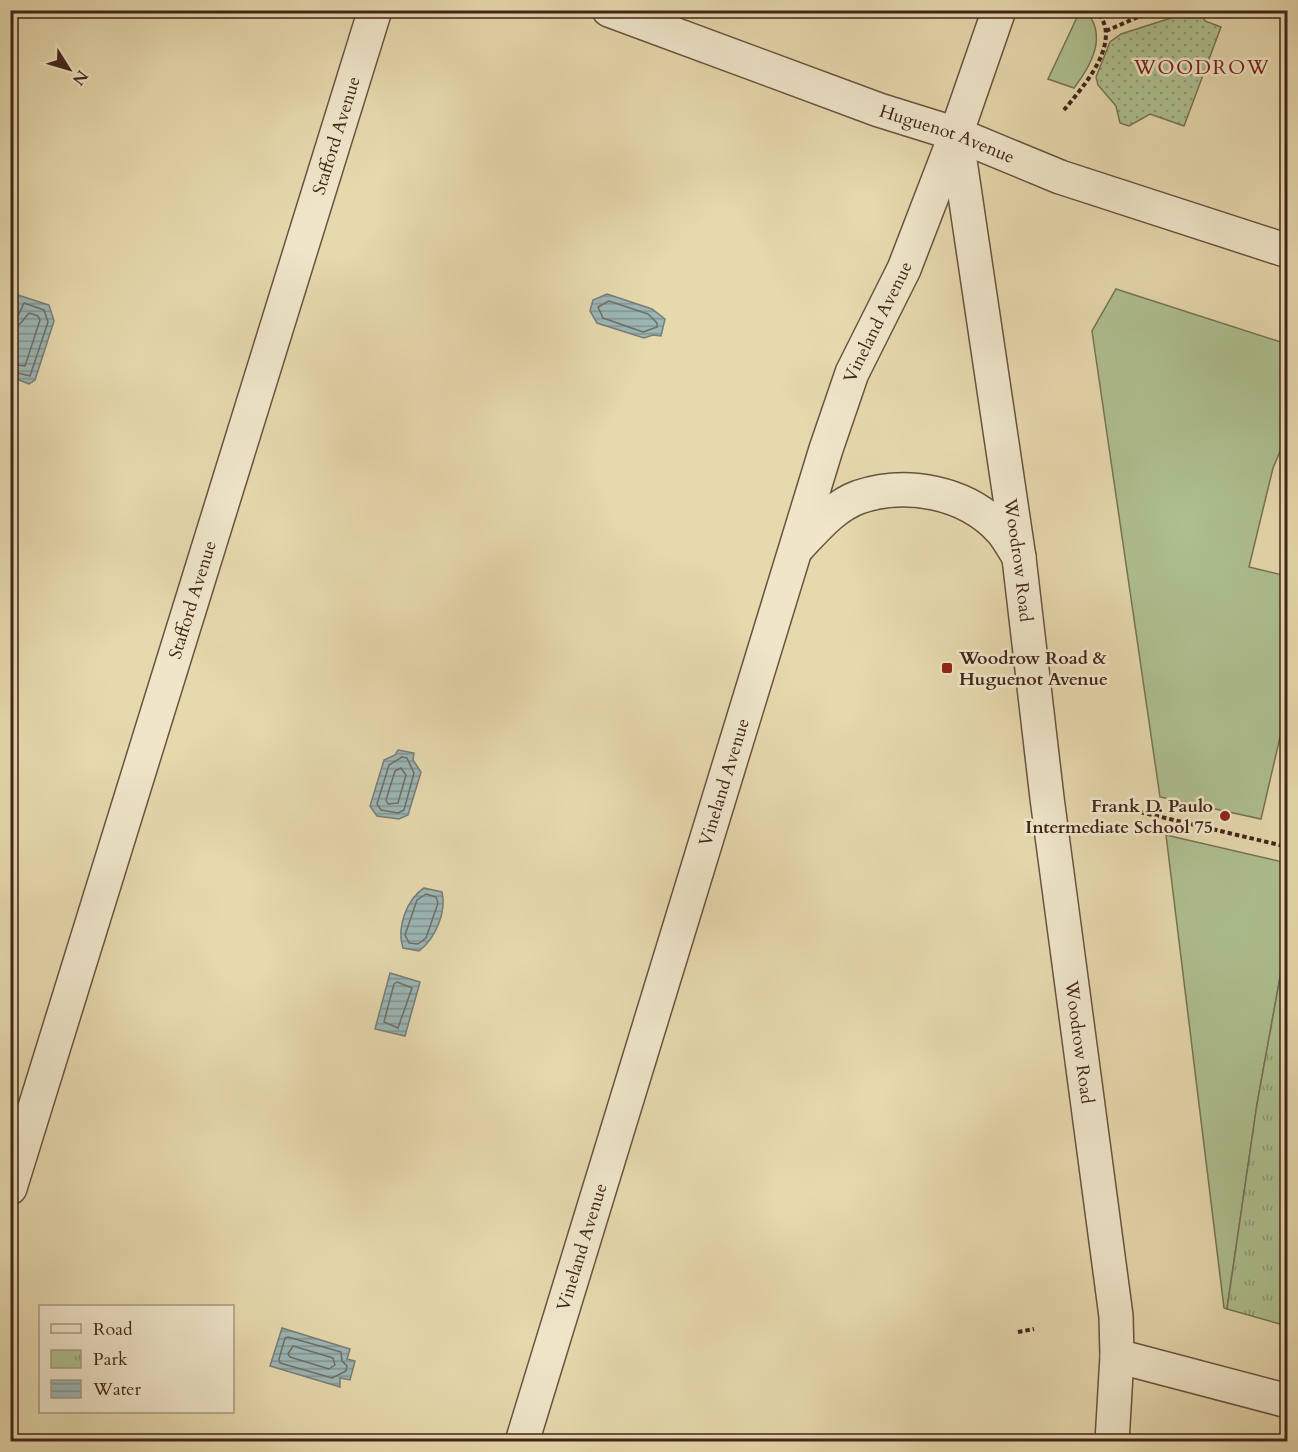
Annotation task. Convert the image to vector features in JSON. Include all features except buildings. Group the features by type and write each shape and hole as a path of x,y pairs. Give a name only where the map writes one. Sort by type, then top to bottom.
{"street":[{"name":"Stafford Avenue","path":"10,1188 375,10"},
{"name":"Huguenot Avenue","path":"609,10 879,110 956,134 1060,177 1287,251"},
{"name":"Woodrow Road","path":"999,10 956,134 1019,558 1047,798 1116,1316 1117,1356 1112,1442"},
{"name":"Vineland Avenue","path":"522,1442 798,547 826,449 852,373 913,247 956,134"},
{"path":"798,547 826,517 858,497 909,489 940,493 976,510 1000,530 1019,558"},
{"path":"1117,1356 1287,1401"}],"path":[{"path":"1106,31 1154,10"},
{"path":"1064,110 1092,73 1103,52 1106,31 1101,16 1096,11"},
{"path":"1140,812 1287,847"},
{"path":"1018,1332 1034,1329"}],"green space":[{"path":"1080,11 1086,11 1092,21 1096,30 1096,41 1091,61 1074,88 1048,79"},
{"path":"1193,11 1200,11 1205,21 1221,27 1184,126 1150,114 1129,126 1120,123 1116,106 1098,85 1096,77 1110,42 1121,34"},
{"path":"1116,289 1287,344 1287,435 1273,468 1249,567 1287,576 1287,707 1261,819 1160,797 1092,331"},
{"path":"1166,835 1287,863 1287,939 1257,1104 1227,1309 1224,1308"},
{"path":"1287,939 1287,1326 1227,1309 1257,1104"}],"water":[{"path":"607,294 652,309 665,319 661,336 653,335 644,338 597,323 590,311 593,300"},
{"path":"18,295 49,305 54,321 35,380 29,384 11,377 11,323"},
{"path":"398,750 414,753 413,760 421,772 408,815 399,819 377,816 370,806 384,760 395,755"},
{"path":"424,888 442,892 441,916 435,932 425,946 419,951 403,948 401,932 404,915 413,899"},
{"path":"390,973 420,982 405,1036 375,1029"},
{"path":"282,1328 350,1349 347,1359 355,1361 350,1380 340,1378 340,1387 270,1366"}],"place":[{"name":"Woodrow Road & Huguenot Avenue","path":"947,668"},
{"name":"Frank D. Paulo Intermediate School 75","path":"1225,816"}],"district":[{"name":"WOODROW","path":"1202,67"}]}
